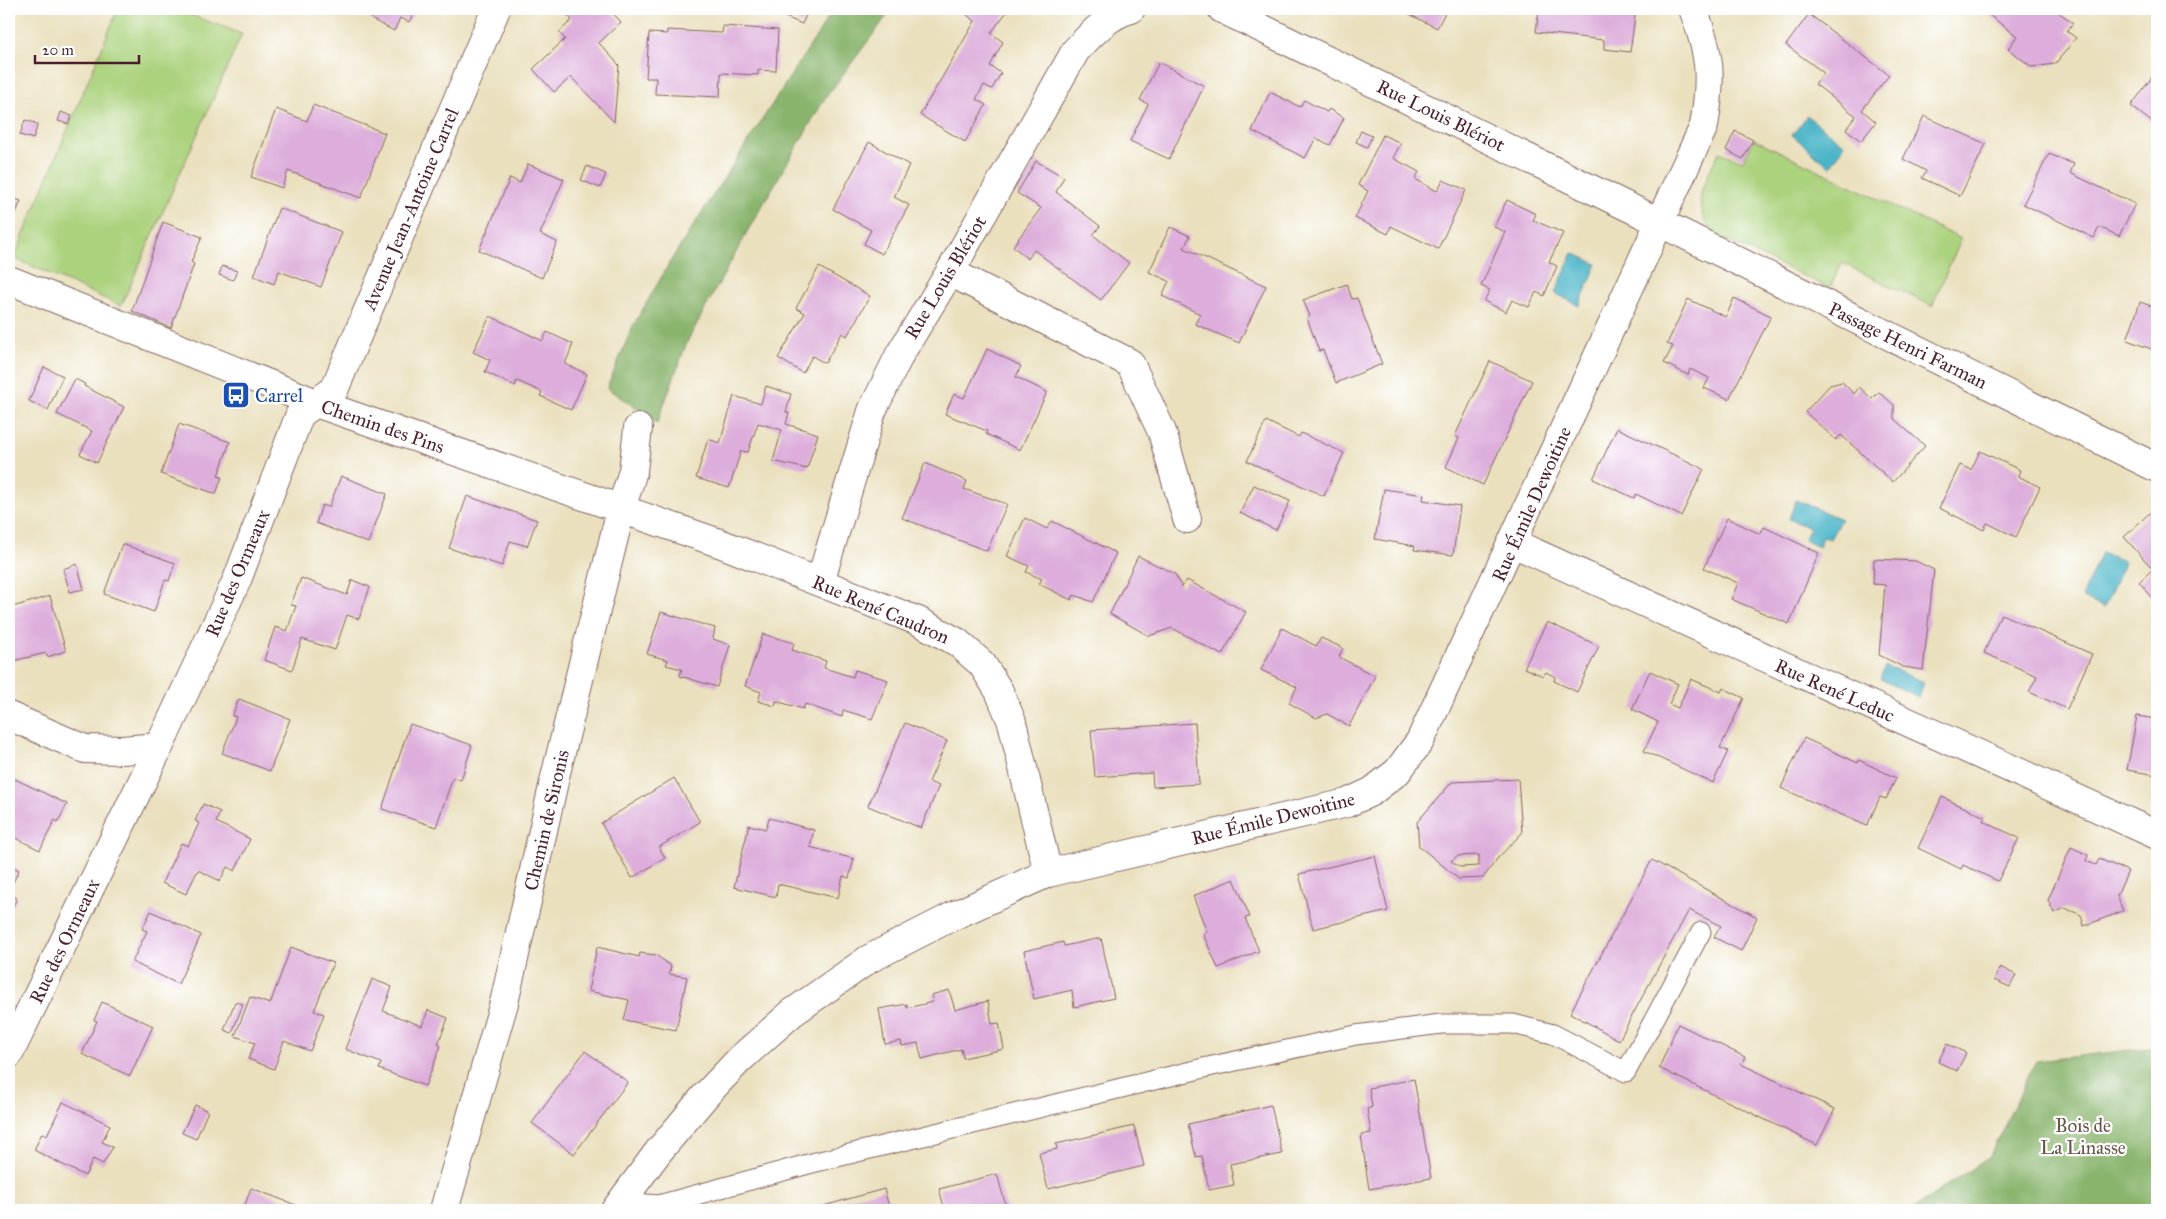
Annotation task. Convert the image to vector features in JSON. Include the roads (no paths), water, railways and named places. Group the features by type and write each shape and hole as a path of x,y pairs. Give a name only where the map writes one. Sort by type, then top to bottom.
{"street":[{"name":"Avenue Jean-Antoine Carrel","path":"316,403 334,390 496,9"},
{"name":"Rue Louis Blériot","path":"820,582 872,411 900,354 950,272 1076,50 1095,31 1121,11 1131,9"},
{"name":"Rue Louis Blériot","path":"1222,9 1659,222"},
{"name":"Rue Émile Dewoitine","path":"618,1206 658,1152 705,1096 740,1059 792,1013 869,959 953,916 1048,873 1347,803 1371,792 1397,772 1420,742 1704,126 1709,96 1710,70 1704,38 1693,9"},
{"name":"Passage Henri Farman","path":"1659,222 2157,468"},
{"path":"950,272 1130,363 1162,432 1187,519"},
{"name":"Chemin des Pins","path":"9,280 316,403 622,508"},
{"name":"Rue des Ormeaux","path":"9,1054 159,747 237,580 300,414 316,403"},
{"name":"Chemin de Sironis","path":"444,1210 504,1003 556,773 622,508 633,471 638,428"},
{"name":"Rue René Caudron","path":"622,508 722,544 918,621 957,642 982,664 999,691 1012,722 1048,873"},
{"name":"Rue René Leduc","path":"1513,543 2157,835"},
{"path":"9,716 85,749 122,750 159,747"}],"lane":[{"path":"618,1206 659,1205 812,1163 1199,1069 1356,1035 1441,1024 1512,1024 1553,1034 1626,1072 1701,932"}],"water":[{"path":"1807,116 1845,145 1830,167 1792,135"},
{"path":"1573,253 1597,264 1579,306 1555,293"},
{"path":"1796,500 1841,519 1830,539 1822,536 1819,547 1804,540 1810,528 1789,519"},
{"path":"2101,553 2125,561 2104,608 2082,597"},
{"path":"1885,666 1924,682 1919,697 1880,679"}],"place":[{"name":"Carrel","path":"236,395"}],"park label":[{"name":"Bois de La Linasse","path":"2083,1136"}]}
